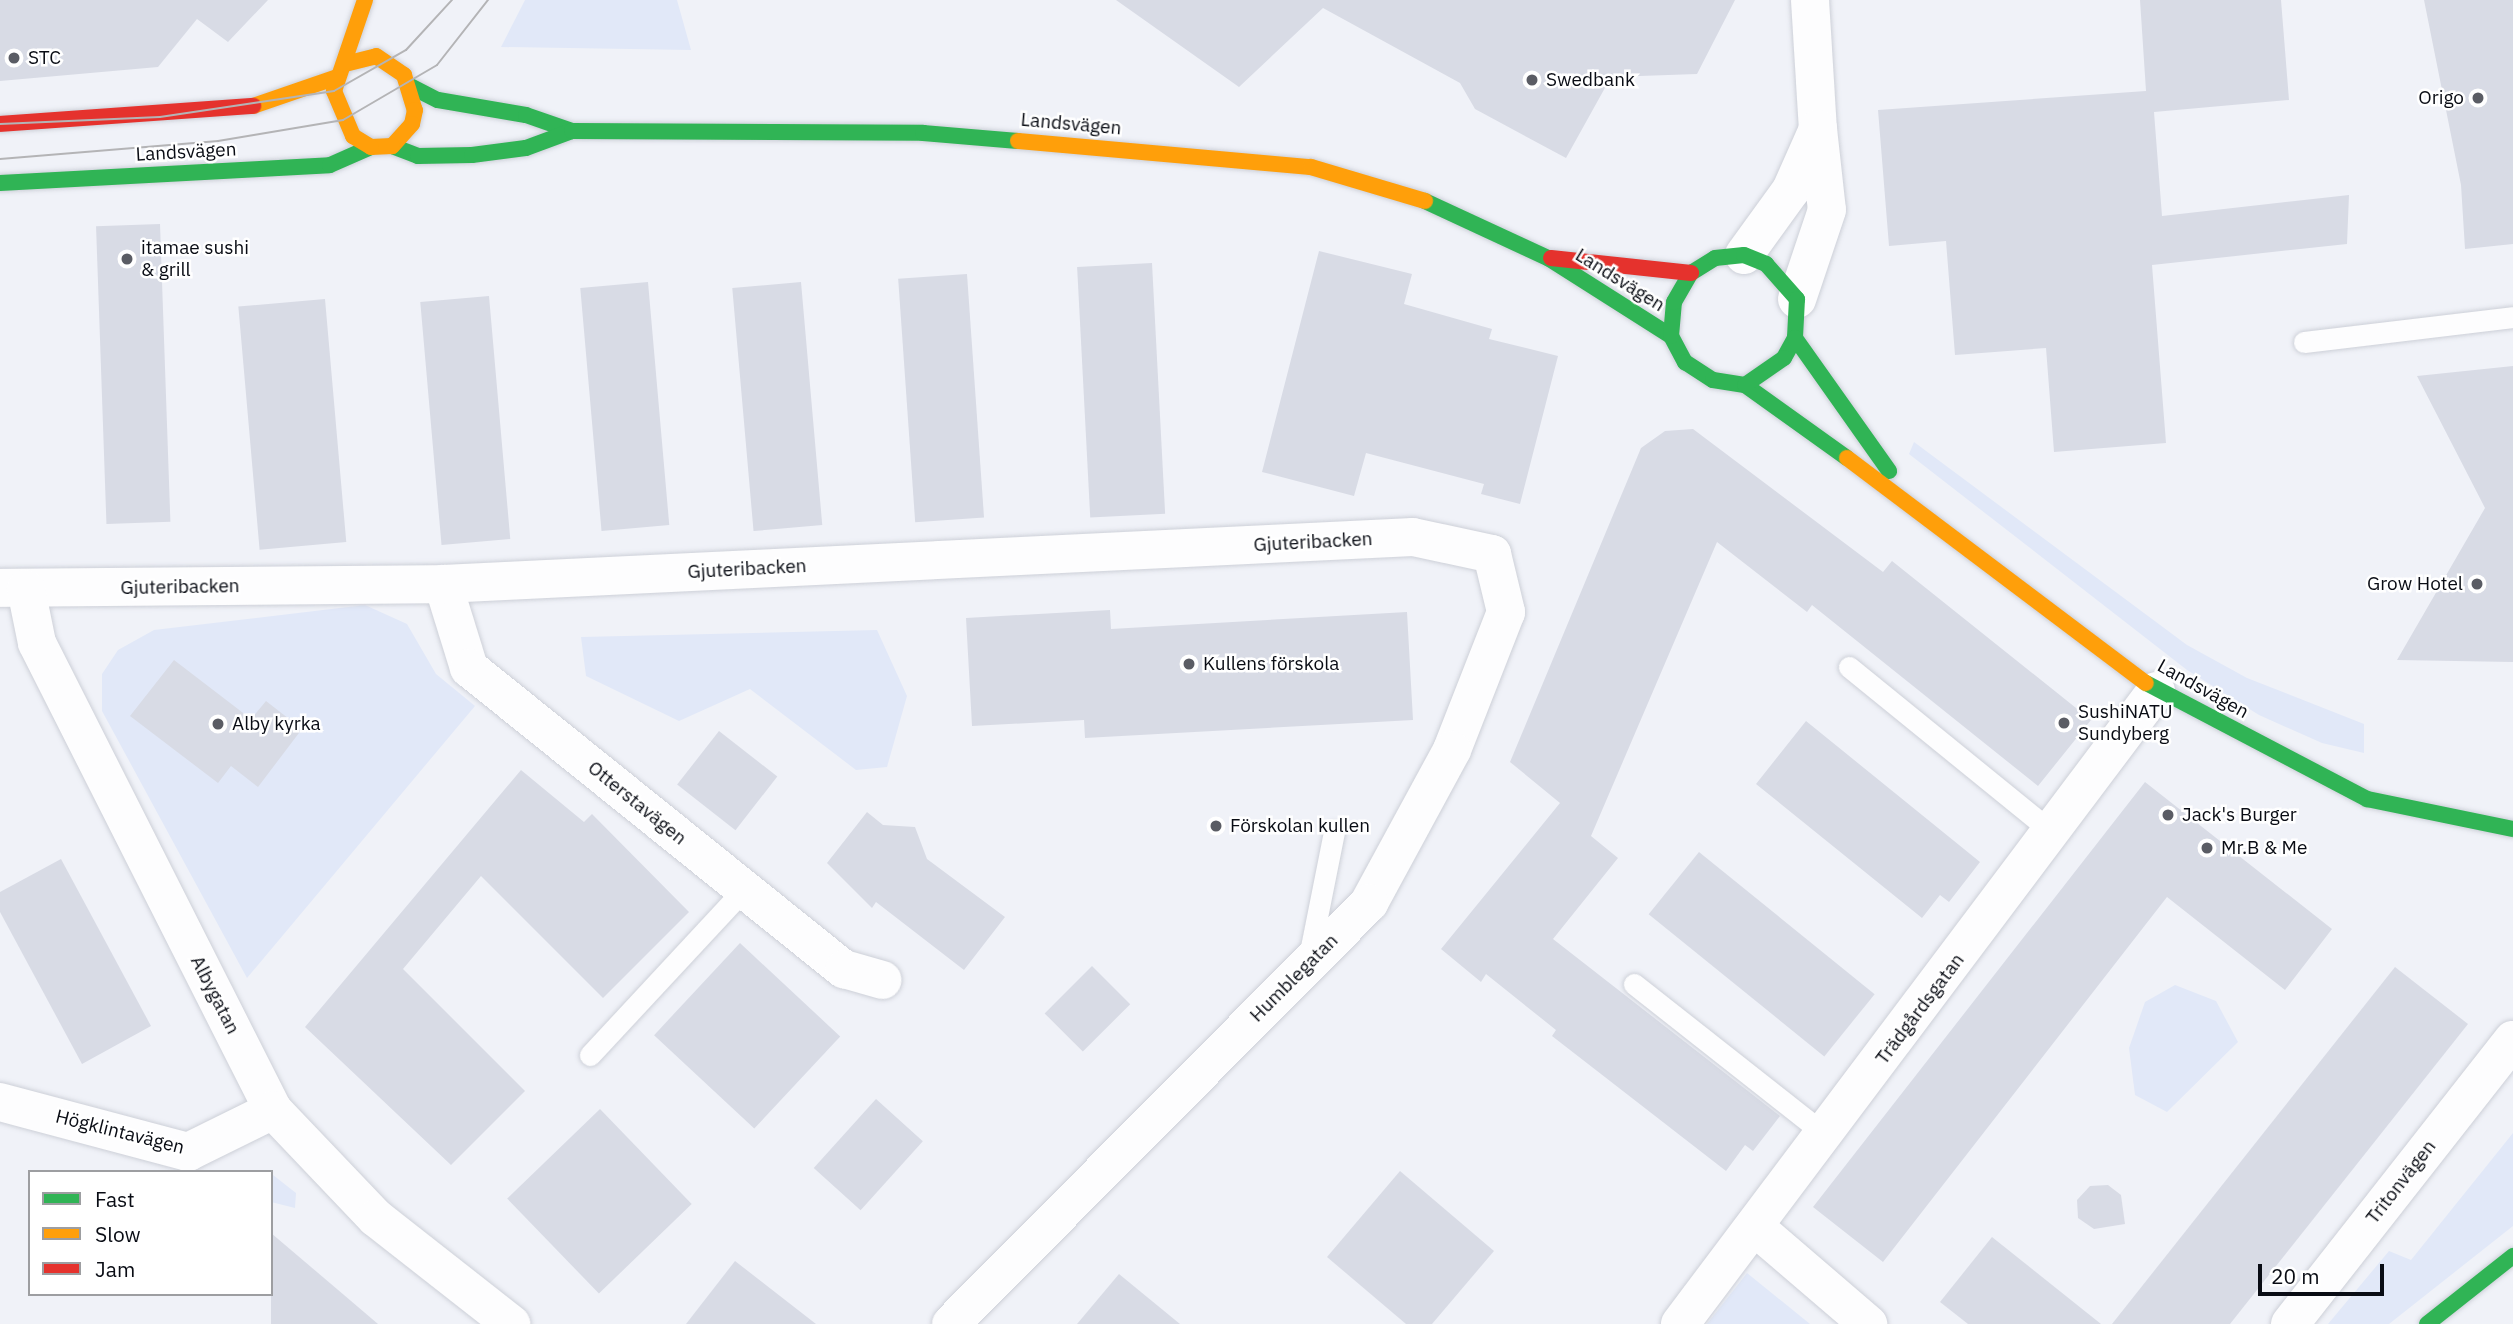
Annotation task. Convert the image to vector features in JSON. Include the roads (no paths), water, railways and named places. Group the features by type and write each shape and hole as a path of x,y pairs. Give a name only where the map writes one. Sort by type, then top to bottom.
{"street":[{"path":"365,0 341,71 343,120 371,147 392,146 412,124 410,86 389,61 388,38"},
{"path":"1745,385 1784,358 1795,338 1797,299 1827,210 1818,129 1810,0"},
{"path":"341,71 361,57 389,61"},
{"name":"Landsvägen","path":"0,124 260,106 341,71"},
{"name":"Landsvägen","path":"410,86 438,100 526,115 572,131 923,133 1311,167 1397,188 1548,258 1671,336 1685,362 1713,380 1745,385 1914,504 2156,691 2368,799 2513,829"},
{"path":"1744,255 1791,190 1818,129"},
{"name":"Landsvägen","path":"392,146 418,156 472,155 526,148 572,131"},
{"name":"Landsvägen","path":"0,183 330,165 371,147"},
{"path":"1691,273 1715,258 1744,255 1766,264 1797,299"},
{"name":"Landsvägen","path":"1548,258 1691,273 1674,302 1671,336"},
{"name":"Landsvägen","path":"1795,338 1914,504"},
{"name":"Gjuteribacken","path":"13,588 443,584 1413,537 1492,554"},
{"name":"Humblegatan","path":"951,1324 1369,903 1451,750 1506,612 1492,554"},
{"name":"Otterstavägen","path":"443,584 469,668 844,969 882,980"},
{"name":"Albygatan","path":"13,588 37,643 274,1110 376,1218 511,1324"},
{"name":"Trädgårdsgatan","path":"1680,1324 1826,1135 2156,691"},
{"name":"Tritonvägen","path":"2290,1324 2513,1040"},
{"name":"Högklintavägen","path":"0,1102 188,1152 274,1110"},
{"path":"1756,1228 1868,1324"},
{"path":"2427,1324 2513,1256"}],"lane":[{"path":"2304,342 2513,317"},
{"path":"1849,667 2052,832"},
{"path":"1308,964 1334,832"},
{"path":"590,1055 744,889"},
{"path":"1634,984 1826,1135"}],"tram line":[{"path":"0,124 160,117 334,91 406,50 452,0"},
{"path":"0,159 218,141 343,120 437,65 488,0"}],"place":[{"name":"STC","path":"14,58"},
{"name":"Swedbank","path":"1532,80"},
{"name":"Origo","path":"2478,98"},
{"name":"itamae sushi & grill","path":"127,259"},
{"name":"Grow Hotel","path":"2477,584"},
{"name":"Kullens förskola","path":"1189,664"},
{"name":"SushiNATU Sundyberg","path":"2064,723"},
{"name":"Alby kyrka","path":"218,724"},
{"name":"Jack's Burger","path":"2168,815"},
{"name":"Förskolan kullen","path":"1216,826"},
{"name":"Mr.B & Me","path":"2207,848"}]}
